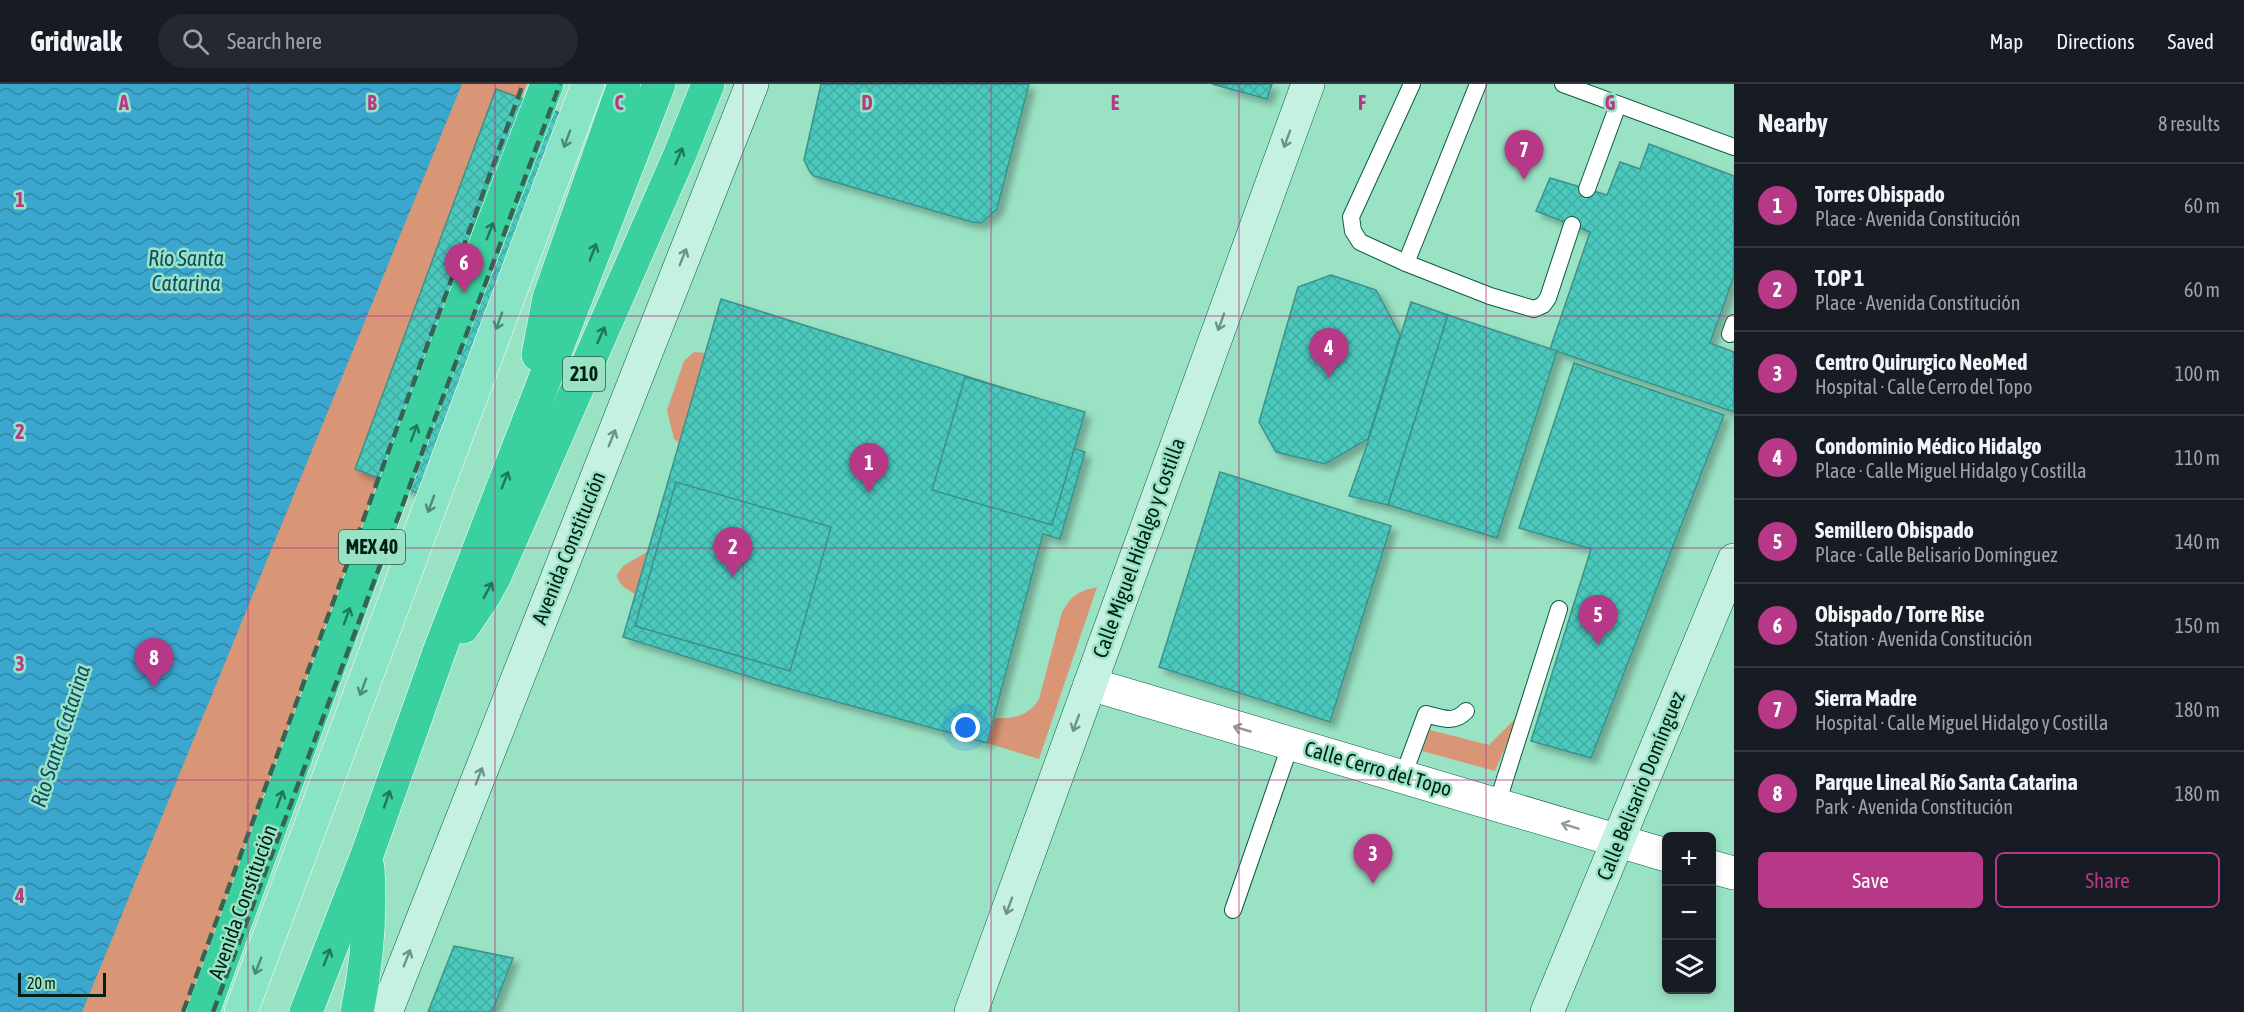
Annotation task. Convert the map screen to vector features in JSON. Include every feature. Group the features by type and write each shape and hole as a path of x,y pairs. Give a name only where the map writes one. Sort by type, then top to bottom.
{"highway":[{"name":"Avenida Constitución","path":"203,1012 429,391 547,84"},
{"path":"534,404 540,334 549,298 624,84"},
{"path":"306,1012 367,855 439,652 659,84"},
{"name":"210","path":"439,652 473,614 495,576 680,154 708,84"},
{"path":"357,1012 364,978 368,937 370,896 367,855"}],"main road":[{"name":"Avenida Constitución","path":"241,1012 588,84"}],"street":[{"name":"Avenida Constitución","path":"386,1012 752,84"},
{"name":"Calle Miguel Hidalgo y Costilla","path":"971,1012 1308,84"},
{"name":"Calle Belisario Domínguez","path":"1547,1012 1734,560"},
{"name":"Calle Cerro del Topo","path":"1090,684 1662,854"},
{"path":"1716,868 1734,873"}],"lane":[{"path":"1412,84 1351,217 1353,231 1360,242 1490,296 1534,309 1543,305 1548,298 1572,225"},
{"path":"1406,263 1478,84"},
{"path":"1563,84 1734,147"},
{"path":"1587,189 1618,105"},
{"path":"1497,804 1559,609"},
{"path":"1403,776 1426,714 1448,720 1460,718 1466,711"},
{"path":"1233,910 1291,743"}],"shaded area":[{"name":"Río Santa Catarina","path":"0,84 527,84 419,364 198,1012 0,1012"},
{"path":"694,352 705,353 679,443 674,439 667,410 684,361"},
{"path":"647,552 635,594 621,584 617,575 623,566"},
{"path":"1097,587 1039,759 987,743 993,718 1019,716 1035,705 1039,699 1062,612 1076,595"},
{"path":"1519,715 1495,771 1422,751 1430,730 1489,745"}],"water":[{"name":"Río Santa Catarina","path":"0,84 462,84 82,1012 0,1012"}],"building":[{"path":"821,84 1029,84 997,209 981,223 972,222 814,176 804,160"},
{"path":"1212,84 1272,84 1267,99"},
{"path":"496,89 573,118 431,498 355,469"},
{"path":"1649,144 1734,176 1734,276 1710,343 1734,352 1734,412 1550,349 1590,232 1536,211 1550,178 1607,195 1620,162 1640,169"},
{"path":"1331,275 1376,290 1400,335 1368,439 1325,464 1276,452 1259,422 1298,287"},
{"path":"721,299 1036,398 1026,433 1085,452 1060,539 1043,534 987,743 772,684 623,637"},
{"path":"1411,302 1448,315 1388,505 1349,496"},
{"path":"1448,315 1557,351 1497,538 1388,505"},
{"path":"1574,363 1724,415 1591,758 1531,741 1591,549 1519,528"},
{"path":"965,377 1085,412 1052,525 932,490"},
{"path":"1220,472 1391,526 1330,722 1159,667"},
{"path":"676,482 831,527 790,671 635,626"},
{"path":"454,946 513,958 492,1012 428,1012"}],"railway":[{"path":"183,1012 523,84"},
{"path":"213,1012 560,84"}],"place":[{"name":"Sierra Madre","path":"1524,180"},
{"name":"Obispado / Torre Rise","path":"464,293"},
{"name":"Condominio Médico Hidalgo","path":"1329,378"},
{"name":"Torres Obispado","path":"869,493"},
{"name":"T.OP 1","path":"733,577"},
{"name":"Semillero Obispado","path":"1598,645"},
{"name":"Parque Lineal Río Santa Catarina","path":"154,688"},
{"name":"Centro Quirurgico NeoMed","path":"1373,884"}]}
